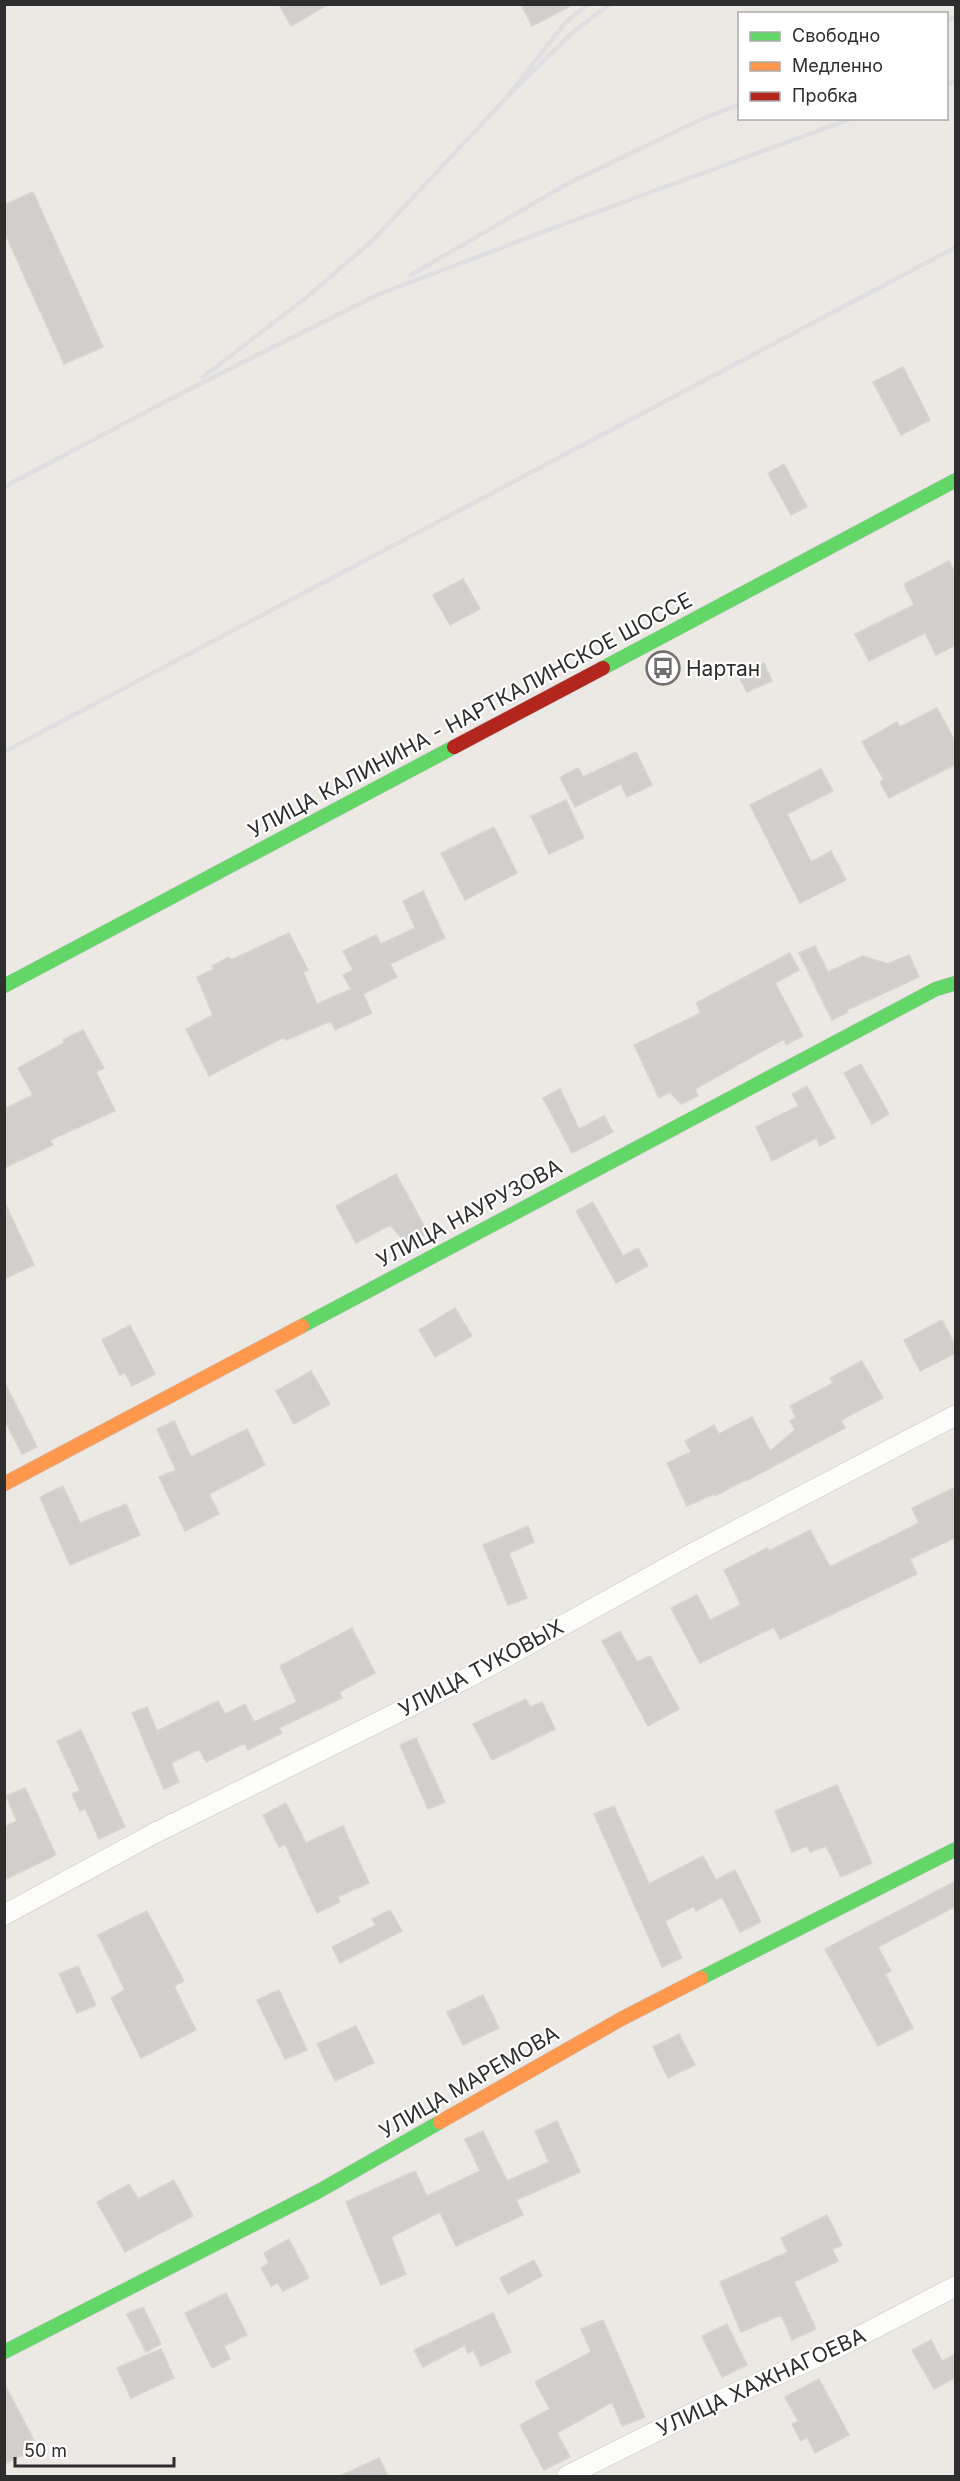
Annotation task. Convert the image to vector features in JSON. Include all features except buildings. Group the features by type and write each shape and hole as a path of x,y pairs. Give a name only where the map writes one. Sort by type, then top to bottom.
{"street":[{"name":"УЛИЦА КАЛИНИНА - НАРТКАЛИНСКОЕ ШОССЕ","path":"4,986 956,480"},
{"name":"УЛИЦА НАУРУЗОВА","path":"4,1484 936,989 956,983"},
{"name":"УЛИЦА ТУКОВЫХ","path":"4,1915 164,1828 475,1674 695,1552 956,1415"},
{"name":"УЛИЦА МАРЕМОВА","path":"4,2352 319,2191 623,2018 956,1849"},
{"name":"УЛИЦА ХАЖНАГОЕВА","path":"567,2476 709,2405 835,2349 956,2286"}],"railway":[{"path":"588,4 565,23 509,95 573,32 610,4"},
{"path":"948,21 956,16"},
{"path":"948,83 956,81"},
{"path":"203,377 307,297 373,240 509,95"},
{"path":"411,275 567,184 702,119 738,105"},
{"path":"4,487 180,394 377,295 848,120"},
{"path":"4,752 956,247"}],"traffic: fast":[{"path":"603,668 956,480"},
{"path":"4,986 454,747"},
{"path":"302,1326 936,989 956,983"},
{"path":"701,1978 956,1849"},
{"path":"4,2352 319,2191 440,2122"}],"traffic: slow":[{"path":"4,1484 302,1326"},
{"path":"440,2122 623,2018 701,1978"}],"traffic: jam":[{"path":"454,747 603,668"}],"place":[{"name":"Нартан","path":"663,668"}]}
